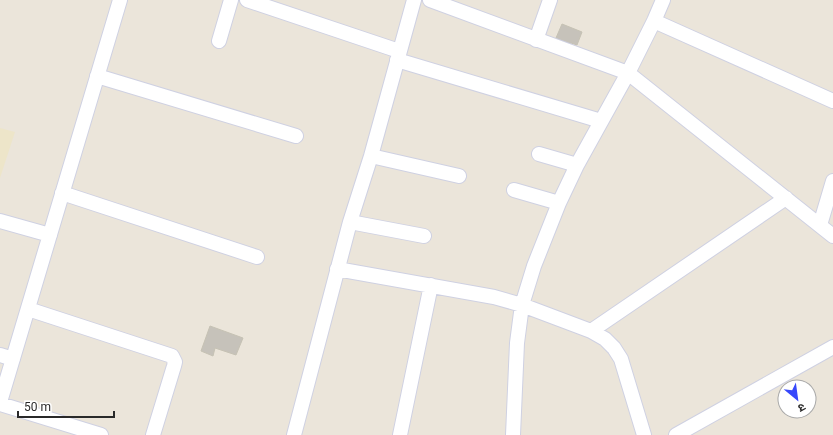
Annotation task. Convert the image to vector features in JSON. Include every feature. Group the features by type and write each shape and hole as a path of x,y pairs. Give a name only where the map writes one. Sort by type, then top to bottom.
{"street":[{"path":"100,435 0,403 7,356 28,309 120,0"},
{"path":"219,41 232,0"},
{"path":"247,0 398,55 601,121"},
{"path":"294,435 337,269 414,0"},
{"path":"430,0 628,74 833,236"},
{"path":"536,40 550,0"},
{"path":"513,435 518,343 522,305 534,266 559,203 577,165 628,74 654,22 663,0"},
{"path":"654,22 833,101"},
{"path":"97,76 296,136"},
{"path":"539,154 577,165"},
{"path":"370,156 458,176"},
{"path":"820,225 833,181"},
{"path":"514,190 559,203"},
{"path":"62,193 257,257"},
{"path":"591,331 786,198"},
{"path":"0,221 50,235"},
{"path":"350,222 424,236"},
{"path":"337,269 494,297 522,305 591,331 605,339 614,348 621,359 644,435"},
{"path":"400,435 431,285"},
{"path":"28,309 172,356 175,362 153,435"},
{"path":"676,435 833,347"}],"shaded area":[{"path":"0,128 15,132 0,178"}],"building":[{"path":"562,24 582,32 577,45 571,43 567,50 553,45"},
{"path":"210,326 243,338 236,355 215,348 213,356 201,351"}]}
